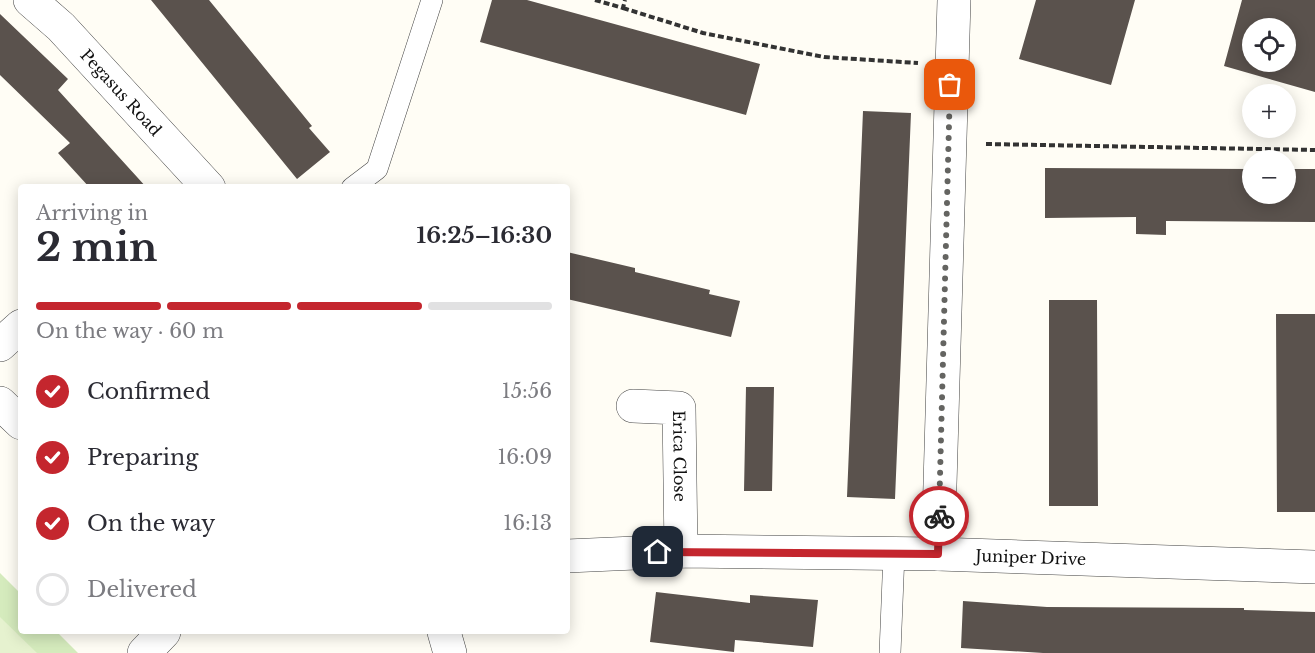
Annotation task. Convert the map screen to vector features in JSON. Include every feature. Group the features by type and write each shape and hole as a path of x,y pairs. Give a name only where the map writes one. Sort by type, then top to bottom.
{"street":[{"name":"Pegasus Road","path":"30,0 61,27 194,182"},
{"path":"938,554 950,66 954,0"},
{"path":"0,345 18,329"},
{"path":"0,403 18,420"},
{"name":"Erica Close","path":"633,406 679,408 681,551"},
{"name":"Juniper Drive","path":"570,556 681,551 938,554 1315,567"},
{"path":"445,634 450,653"}],"lane":[{"path":"357,184 377,169 432,0"},
{"path":"890,653 894,554"}],"path":[{"path":"595,0 704,33 824,57 950,66"},
{"path":"622,8 625,0"},
{"path":"949,143 1315,150"}],"green space":[{"path":"0,573 18,591 18,634 59,634 78,653 0,653"},
{"path":"0,617 37,653 0,653"}],"building":[{"path":"151,0 209,0 312,126 309,128 330,152 297,179"},
{"path":"492,0 527,0 760,64 746,115 480,42"},
{"path":"1036,0 1135,0 1111,85 1019,59"},
{"path":"1242,0 1315,0 1315,92 1296,87 1296,84 1287,84 1245,72 1296,72 1296,18 1242,18 1242,71 1224,66"},
{"path":"0,14 68,79 58,90 143,184 86,184 58,153 70,143 0,75"},
{"path":"863,111 911,113 895,499 847,497"},
{"path":"1045,168 1242,169 1242,204 1296,204 1296,169 1315,169 1315,222 1166,221 1166,235 1136,234 1136,217 1045,218"},
{"path":"570,253 635,268 635,272 710,290 709,294 740,301 731,337 570,300"},
{"path":"1049,300 1097,300 1098,506 1049,506"},
{"path":"1276,314 1315,314 1315,512 1277,512"},
{"path":"746,387 774,387 772,491 744,491"},
{"path":"656,592 750,603 750,595 818,600 813,647 735,640 734,652 650,642"},
{"path":"963,601 1047,607 1244,608 1244,610 1315,612 1315,653 1043,653 961,648"}],"way so far":[{"path":"939,516 950,85"}],"route":[{"path":"658,552 938,554 939,516"}]}
